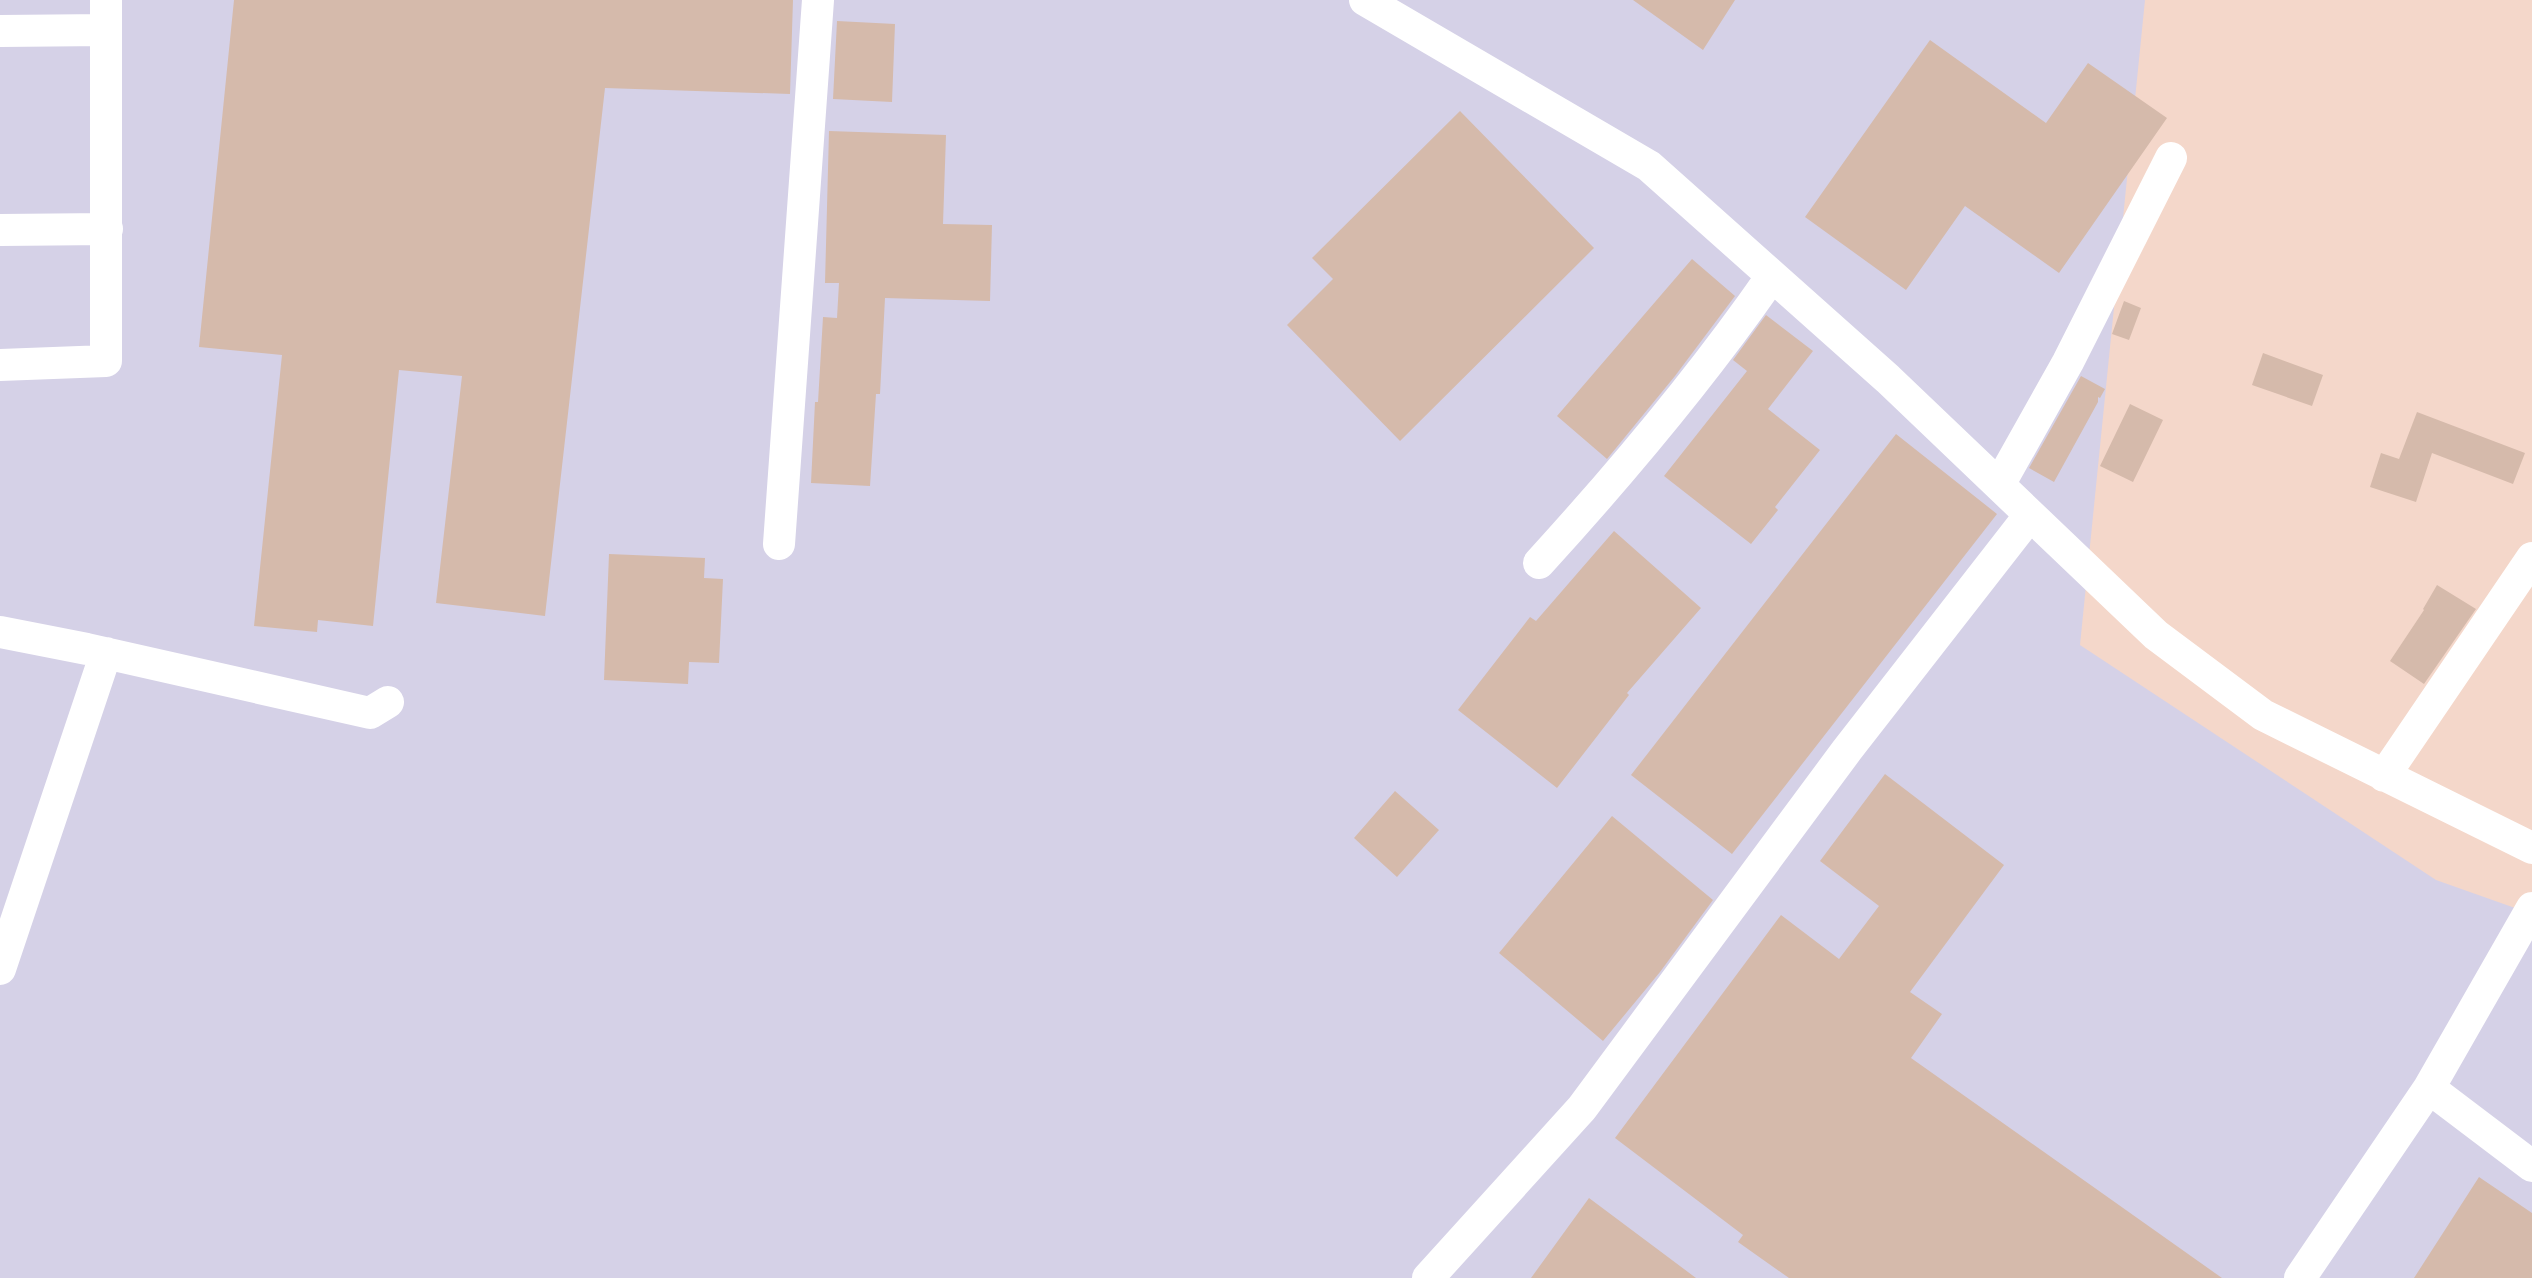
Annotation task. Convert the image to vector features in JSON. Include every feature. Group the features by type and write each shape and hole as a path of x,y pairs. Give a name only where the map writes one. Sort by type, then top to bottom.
{"street":[{"path":"779,544 818,0"},
{"path":"1365,0 1412,14 1648,166 1888,379 2156,635 2263,715 2532,848"},
{"path":"0,31 106,15 106,361 0,365"},
{"path":"1999,485 2067,362 2171,158"},
{"path":"0,230 107,229"},
{"path":"1539,562 1580,518 1723,346 1772,276"},
{"path":"1428,1278 1582,1108 1847,750 2030,515"},
{"path":"2384,776 2532,558"},
{"path":"0,632 106,653 370,713 388,702"},
{"path":"0,969 106,653"},
{"path":"2300,1278 2429,1088 2532,908"},
{"path":"2429,1088 2532,1166"}],"shaded area":[{"path":"0,0 2145,0 2080,645 2436,880 2532,914 2532,1278 0,1278"}],"building":[{"path":"234,0 793,0 790,94 605,88 545,616 436,603 462,376 399,370 373,626 318,620 317,632 254,626 282,355 199,347"},
{"path":"1633,0 1735,0 1703,50"},
{"path":"837,21 895,24 892,102 833,99"},
{"path":"1930,40 2046,123 2088,63 2167,118 2059,273 1965,206 1906,290 1805,217"},
{"path":"1460,111 1594,248 1400,441 1287,325 1333,279 1312,258"},
{"path":"829,131 946,135 943,224 992,225 990,301 885,298 880,394 876,394 870,486 811,483 815,402 818,402 823,317 837,318 839,283 825,283"},
{"path":"1692,259 1735,296 1675,376 1607,459 1557,416"},
{"path":"2124,301 2141,308 2129,340 2112,334"},
{"path":"1766,315 1813,351 1768,409 1820,450 1775,507 1778,510 1751,544 1664,476 1747,371 1733,360"},
{"path":"2263,353 2323,375 2312,406 2252,385"},
{"path":"2081,376 2105,389 2100,398 2098,397 2098,402 2054,482 2029,468"},
{"path":"2130,404 2163,420 2133,482 2100,466"},
{"path":"2417,412 2525,453 2513,484 2432,453 2416,502 2370,487 2381,453 2399,459"},
{"path":"1896,434 1997,514 1732,854 1631,775"},
{"path":"1614,531 1701,608 1627,693 1629,695 1557,788 1458,710 1530,617 1536,621"},
{"path":"609,554 705,558 704,578 723,579 719,663 689,662 688,684 604,680"},
{"path":"2437,585 2476,609 2424,684 2390,661 2424,610"},
{"path":"1885,774 2004,865 1910,992 1942,1014 1911,1058 2222,1278 1789,1278 1738,1242 1743,1235 1615,1138 1781,915 1839,959 1879,906 1820,861"},
{"path":"1395,791 1439,830 1397,877 1354,838"},
{"path":"1612,816 1713,900 1660,972 1603,1041 1499,953"},
{"path":"2479,1177 2532,1213 2532,1278 2414,1278"},
{"path":"1589,1198 1696,1278 1531,1278"}]}
